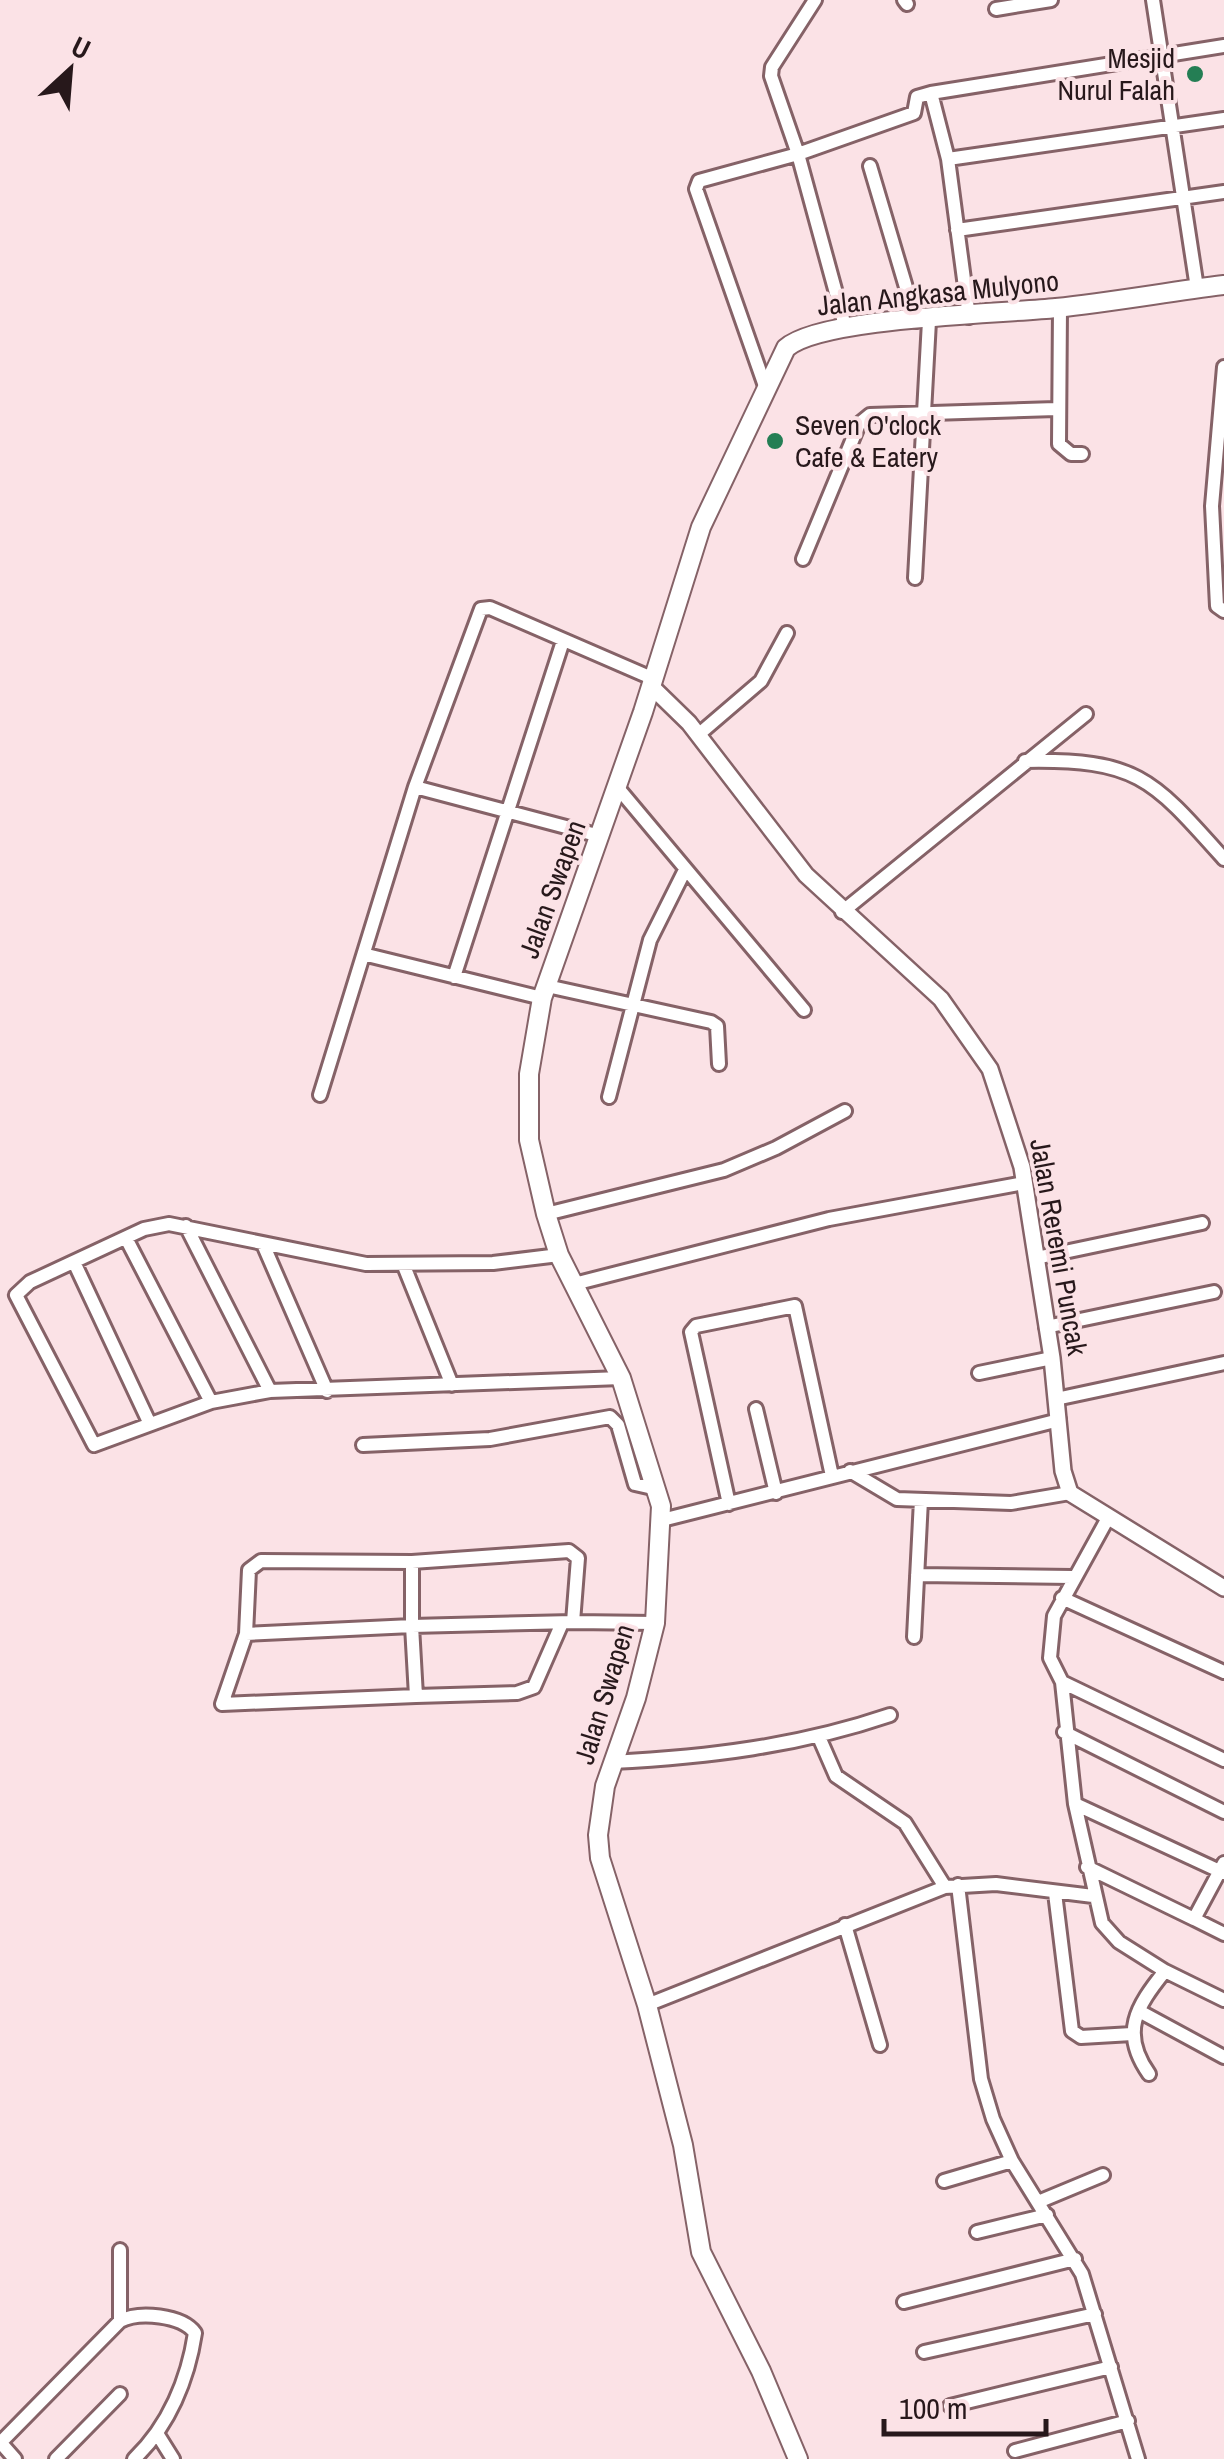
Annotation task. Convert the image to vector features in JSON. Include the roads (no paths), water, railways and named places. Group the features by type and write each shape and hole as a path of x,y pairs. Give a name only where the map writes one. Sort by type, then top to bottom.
{"main road":[{"name":"Jalan Angkasa Mulyono","path":"652,682 701,527 765,386 793,342 844,326 1060,308 1224,285"},
{"path":"643,712 652,682"},
{"name":"Jalan Swapen","path":"643,712 544,992 529,1074 527,1117 546,1214 559,1255 621,1378 658,1488 662,1520 655,1623 636,1698 600,1808 600,1858 647,2005 683,2145 700,2252 761,2371 798,2459"}],"street":[{"path":"816,0 771,72 798,154 844,326"},
{"path":"996,9 1051,0"},
{"path":"1154,0 1197,288"},
{"path":"765,386 729,295 696,186 704,178 798,154 914,112 918,97 931,93 1224,46"},
{"path":"931,93 948,158 969,317"},
{"path":"948,158 1224,119"},
{"path":"870,166 922,321 915,578"},
{"path":"956,230 1224,192"},
{"path":"1060,308 1056,409 1061,448 1082,454"},
{"path":"1224,367 1217,606 1224,611"},
{"path":"803,559 860,424 870,415 1056,409"},
{"path":"320,1095 367,955 415,787 481,609 490,608 652,682"},
{"path":"698,735 761,681 788,632"},
{"path":"454,977 563,641"},
{"name":"Jalan Reremi Puncak","path":"652,682 698,735 755,814 842,912 907,966 968,1034 999,1092 1024,1183 1052,1358 1063,1472 1070,1494"},
{"path":"643,712 677,710"},
{"path":"842,912 1086,714"},
{"path":"1026,761 1083,760 1139,775 1224,859"},
{"path":"415,787 600,836"},
{"path":"618,788 804,1010"},
{"path":"609,1097 659,914 685,870"},
{"path":"367,955 454,977 632,1005 715,1024 719,1064"},
{"path":"546,1214 724,1170 776,1148 845,1111"},
{"path":"574,1284 829,1219 1024,1183"},
{"path":"1036,1258 1202,1224"},
{"path":"559,1255 404,1266 325,1258 186,1226 156,1226 22,1287 18,1301 90,1442 116,1439 148,1422 212,1402 270,1392 621,1378"},
{"path":"186,1226 270,1392"},
{"path":"126,1240 212,1402"},
{"path":"263,1244 327,1391"},
{"path":"74,1262 148,1422"},
{"path":"404,1266 452,1385"},
{"path":"1046,1327 1214,1292"},
{"path":"728,1504 691,1332 696,1326 796,1306 832,1476"},
{"path":"980,1373 1052,1358"},
{"path":"1056,1400 1224,1363"},
{"path":"756,1409 776,1492"},
{"path":"363,1445 490,1438 610,1417 618,1426 635,1484 658,1488"},
{"path":"662,1520 1059,1420"},
{"path":"850,1471 890,1498 1027,1503 1070,1494 1224,1588"},
{"path":"914,1637 921,1500"},
{"path":"1108,1518 1072,1577 1051,1625 1051,1666 1062,1682 1224,1760"},
{"path":"573,1552 578,1558 568,1623 529,1690 224,1705 221,1702 246,1634 248,1578 254,1562 412,1562 573,1552"},
{"path":"412,1562 416,1696"},
{"path":"917,1575 1072,1577"},
{"path":"1062,1598 1224,1672"},
{"path":"246,1634 412,1626 655,1623"},
{"path":"1062,1682 1064,1732 1075,1804 1093,1896 1110,1934 1164,1970 1224,2000"},
{"path":"612,1762 728,1754 820,1737 890,1714"},
{"path":"1064,1732 1224,1812"},
{"path":"820,1737 836,1776 905,1824 952,1886 981,2079 1012,2162 1074,2259 1095,2314 1138,2459"},
{"path":"1075,1804 1223,1869 1194,1919"},
{"path":"1087,1867 1224,1934"},
{"path":"647,2005 952,1886 996,1884 1093,1896"},
{"path":"1055,1894 1072,2030 1081,2037 1132,2034"},
{"path":"844,1925 880,2045"},
{"path":"1148,2074 1135,2055 1132,2034 1139,2011 1164,1970"},
{"path":"1139,2011 1224,2057"},
{"path":"944,2181 1012,2162"},
{"path":"1038,2202 1103,2175"},
{"path":"976,2232 1047,2215"},
{"path":"120,2250 120,2321"},
{"path":"904,2302 1074,2259"},
{"path":"924,2352 1095,2314"},
{"path":"14,2459 0,2442 120,2321 134,2316 184,2323 195,2332 186,2377 158,2435 134,2459"},
{"path":"950,2406 1111,2367"},
{"path":"56,2459 120,2394"},
{"path":"1015,2451 1128,2421"},
{"path":"158,2435 174,2459"}],"place":[{"name":"Mesjid Nurul Falah","path":"1195,74"},
{"name":"Seven O'clock Cafe & Eatery","path":"775,441"}]}
